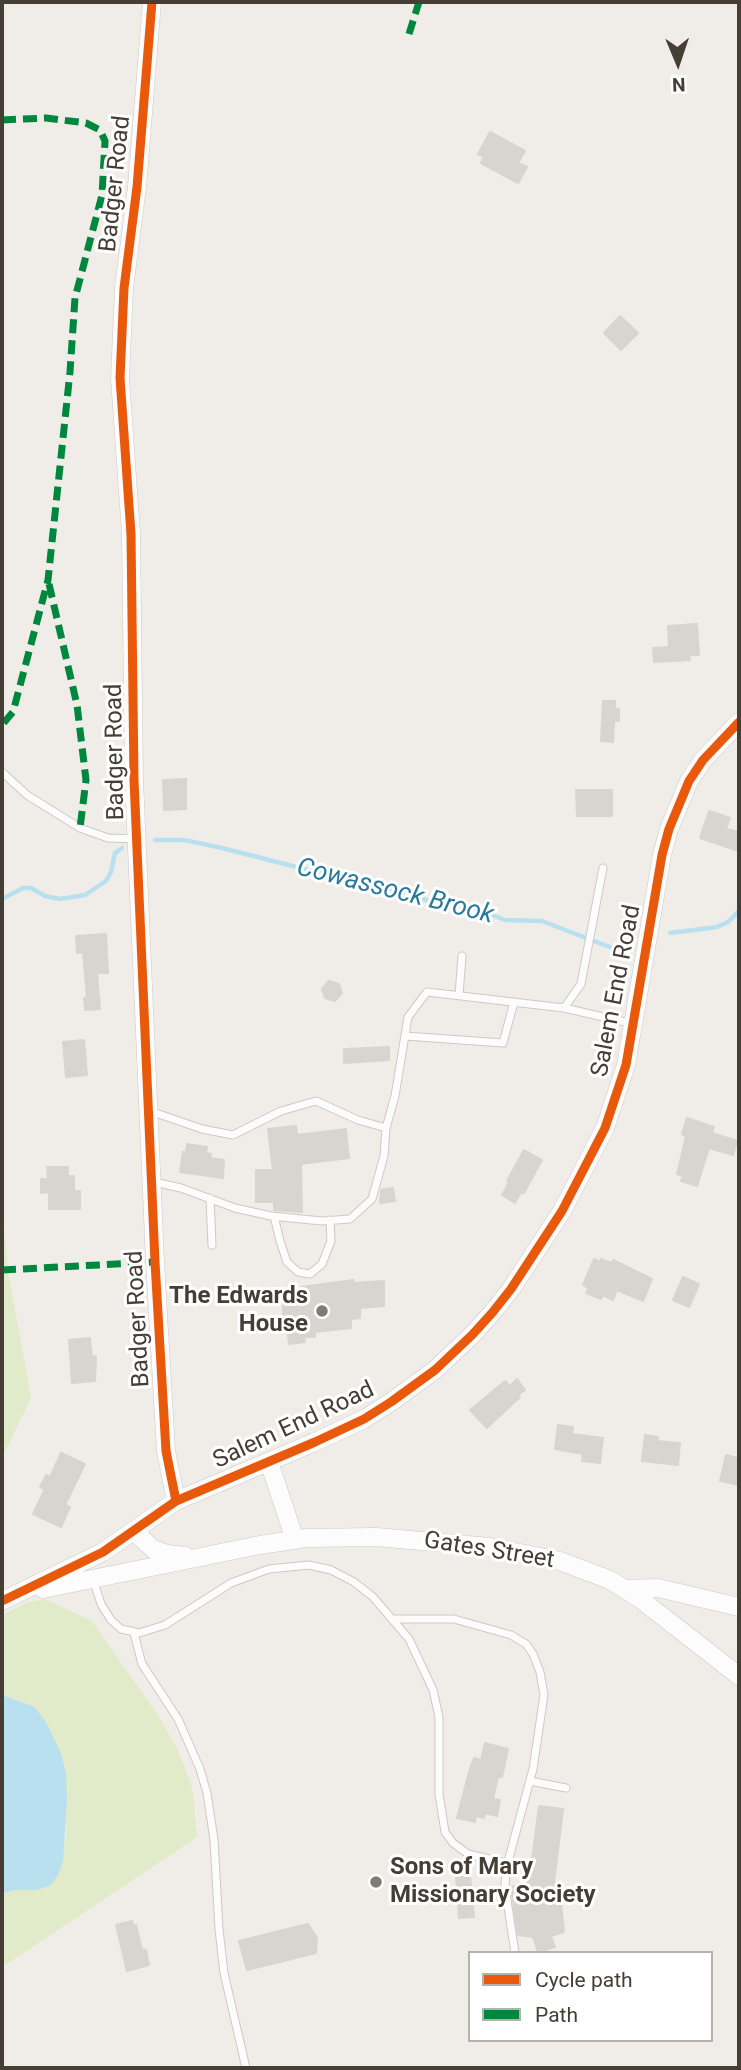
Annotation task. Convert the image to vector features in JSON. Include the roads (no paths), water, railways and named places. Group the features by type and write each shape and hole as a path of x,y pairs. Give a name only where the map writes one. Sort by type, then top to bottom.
{"street":[{"name":"Badger Road","path":"152,2 137,187 124,288 120,364 131,534 134,780 152,1181 165,1444 176,1501"},
{"name":"Salem End Road","path":"7,1598 103,1552 176,1501 344,1429 391,1402 455,1353 492,1313 546,1237 591,1160 616,1099 626,1065 662,855 673,817 689,781 703,760 739,722"},
{"path":"269,1462 295,1540"},
{"name":"Gates Street","path":"134,1531 148,1546 162,1553 206,1556"},
{"name":"Gates Street","path":"7,1598 206,1556 324,1537 376,1537 504,1549 571,1565 601,1576 625,1589 739,1676"},
{"path":"625,1589 658,1588 739,1606"}],"lane":[{"path":"2,772 27,795 80,828 108,838 137,839"},
{"path":"564,1007 581,984 603,868"},
{"path":"459,995 462,956"},
{"path":"152,1181 181,1188 235,1208 274,1216 349,1219 372,1199 384,1156 386,1128 395,1096 408,1017 427,992 564,1007 635,1024"},
{"path":"405,1036 503,1043 514,1002"},
{"path":"150,1111 202,1129 233,1135 281,1111 316,1101 358,1120 386,1128"},
{"path":"210,1198 212,1245"},
{"path":"274,1216 287,1262 298,1272 310,1274 322,1264 331,1241 330,1220"},
{"path":"93,1579 108,1616 121,1629 134,1633 149,1632 165,1625 236,1580 269,1569 309,1565 331,1570 354,1582 373,1597 392,1619 415,1651 433,1690 440,1729 439,1803 445,1832 453,1843 468,1854 506,1863"},
{"path":"392,1619 454,1619 511,1635 526,1644 537,1663 544,1688 530,1782 506,1863 505,1887 515,1951"},
{"path":"134,1633 142,1664 178,1719 200,1769 207,1793 214,1840 224,1973 246,2068"},
{"path":"530,1782 566,1788"}],"water":[{"path":"2,1695 35,1707 60,1751 66,1773 63,1861 51,1885 37,1890 2,1893"}],"waterway":[{"name":"Cowassock Brook","path":"155,840 184,840 222,848 354,879 426,900 472,907 505,920 542,921 615,949 633,949"},
{"name":"Cowassock Brook","path":"2,899 23,888 31,888 45,896 60,899 85,895 106,881 115,853 122,848"},
{"name":"Cowassock Brook","path":"670,933 717,927 728,922 739,911"}],"place":[{"name":"The Edwards House","path":"322,1311"},
{"name":"Sons of Mary Missionary Society","path":"376,1882"}]}
